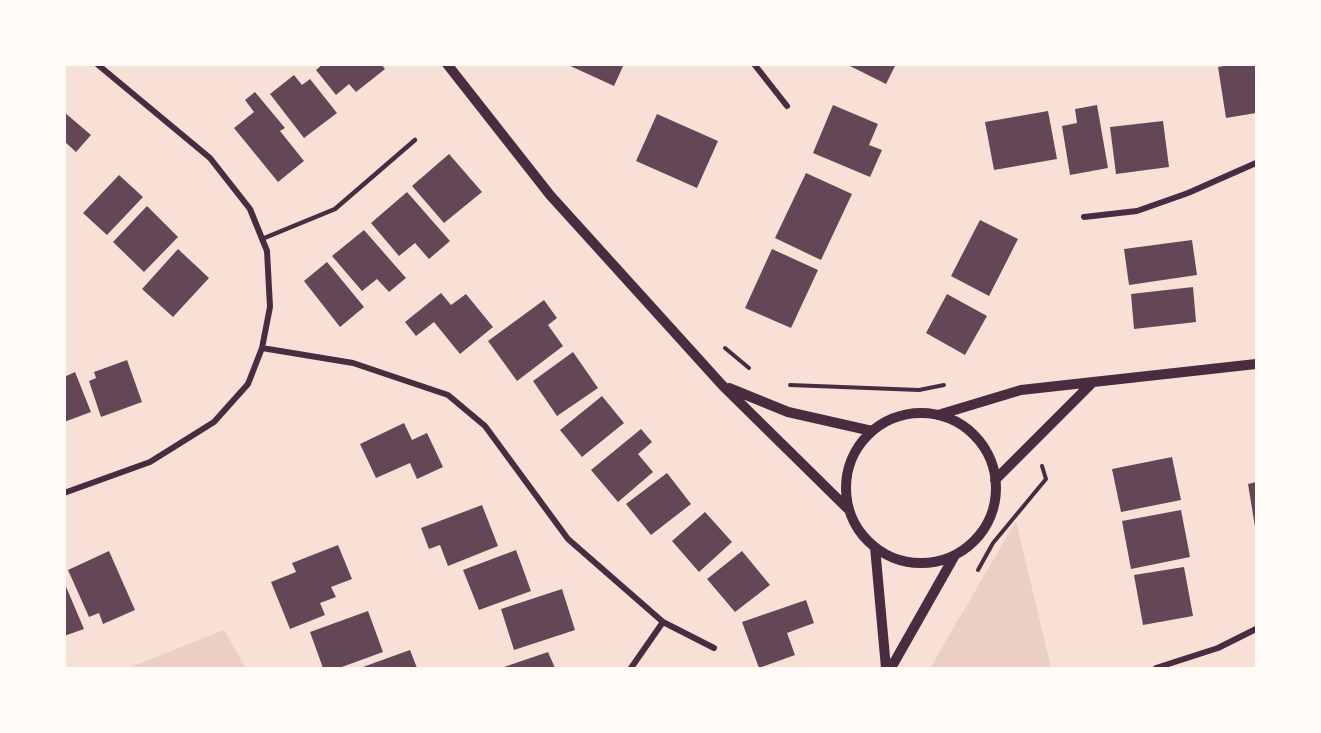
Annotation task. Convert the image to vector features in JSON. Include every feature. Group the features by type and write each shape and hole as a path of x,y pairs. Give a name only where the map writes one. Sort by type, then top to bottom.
{"street":[{"path":"64,493 150,462 214,422 248,384 262,348 270,307 267,250 250,209 210,158 96,64"},
{"path":"447,64 550,195 723,386 848,509 858,530 875,547 893,558 914,562 934,562 955,555 970,545 982,532 991,516 995,480 990,458 977,438 960,423 938,415 915,413 892,419 872,431 854,453 846,481 848,509"},
{"path":"754,64 787,106"},
{"path":"1084,217 1137,211 1188,194 1257,164"},
{"path":"262,348 352,363 448,395 484,426 568,539 663,622 714,648"},
{"path":"938,415 1021,390 1257,364"},
{"path":"995,480 1091,384"},
{"path":"723,386 788,412 872,431"},
{"path":"875,547 886,669"},
{"path":"891,669 955,555"},
{"path":"631,669 663,622"},
{"path":"1156,669 1218,648 1257,629"}],"lane":[{"path":"262,239 335,208 415,140"}],"path":[{"path":"715,340 751,370"},
{"path":"781,385 919,390 951,384"},
{"path":"976,572 993,543 1046,479 1035,441"}],"shaded area":[{"path":"1016,521 1051,668 930,668"},
{"path":"224,630 246,668 129,668"}],"building":[{"path":"323,64 381,64 385,69 356,92 349,84 336,95 316,70"},
{"path":"566,64 624,64 614,86"},
{"path":"846,64 896,64 886,84"},
{"path":"1256,64 1256,113 1226,118 1218,67"},
{"path":"294,75 302,85 310,79 337,113 304,138 270,94"},
{"path":"255,92 285,128 280,131 304,161 278,182 234,128 254,112 245,100"},
{"path":"833,105 878,124 869,145 882,150 870,177 813,153"},
{"path":"1097,105 1108,168 1070,175 1062,126 1077,123 1075,109"},
{"path":"1048,111 1057,159 994,170 985,122"},
{"path":"64,112 91,135 76,152 64,141"},
{"path":"657,114 718,141 697,188 636,161"},
{"path":"1163,121 1169,167 1116,174 1110,127"},
{"path":"449,154 482,192 444,223 412,186"},
{"path":"806,173 852,194 821,260 775,238"},
{"path":"119,175 143,197 107,235 83,213"},
{"path":"407,192 450,241 429,259 415,243 399,256 371,223"},
{"path":"147,206 178,237 144,272 113,242"},
{"path":"980,220 1018,239 989,296 951,276"},
{"path":"364,230 406,278 389,292 377,279 362,291 332,256"},
{"path":"1192,240 1197,275 1129,285 1124,249"},
{"path":"178,249 209,278 173,317 142,289"},
{"path":"772,249 818,270 791,328 745,308"},
{"path":"327,262 364,307 340,327 304,281"},
{"path":"1193,287 1196,322 1134,329 1131,294"},
{"path":"441,293 451,305 466,294 493,327 460,354 434,322 416,336 405,322"},
{"path":"947,294 987,316 965,355 926,333"},
{"path":"544,300 557,318 548,325 563,346 517,381 488,341"},
{"path":"573,352 598,388 557,416 533,381"},
{"path":"127,360 142,402 101,417 89,381 96,378 94,372"},
{"path":"75,372 91,412 64,422 64,377"},
{"path":"602,396 624,423 582,457 560,430"},
{"path":"404,423 412,440 427,433 443,467 417,479 410,463 376,478 360,444"},
{"path":"641,429 652,442 638,454 653,472 618,502 591,470"},
{"path":"1172,457 1181,500 1121,512 1112,469"},
{"path":"667,473 691,504 651,535 626,504"},
{"path":"1256,482 1256,527 1255,527 1248,484"},
{"path":"482,505 498,546 448,566 440,545 429,549 421,528"},
{"path":"1181,510 1190,557 1131,569 1122,521"},
{"path":"705,512 732,542 699,572 672,541"},
{"path":"338,545 352,579 331,587 336,597 320,603 325,615 290,629 271,582 296,572 292,563"},
{"path":"516,550 531,591 479,610 463,570"},
{"path":"109,551 135,610 103,624 99,613 89,617 68,570"},
{"path":"742,551 770,585 735,612 707,579"},
{"path":"1184,567 1193,616 1143,625 1134,575"},
{"path":"64,582 84,629 64,636"},
{"path":"562,589 575,630 514,650 501,609"},
{"path":"806,600 814,623 787,633 795,655 759,668 742,622"},
{"path":"368,611 383,652 339,668 323,668 310,632"},
{"path":"410,650 417,668 360,668"},
{"path":"548,652 555,668 501,668"}]}
